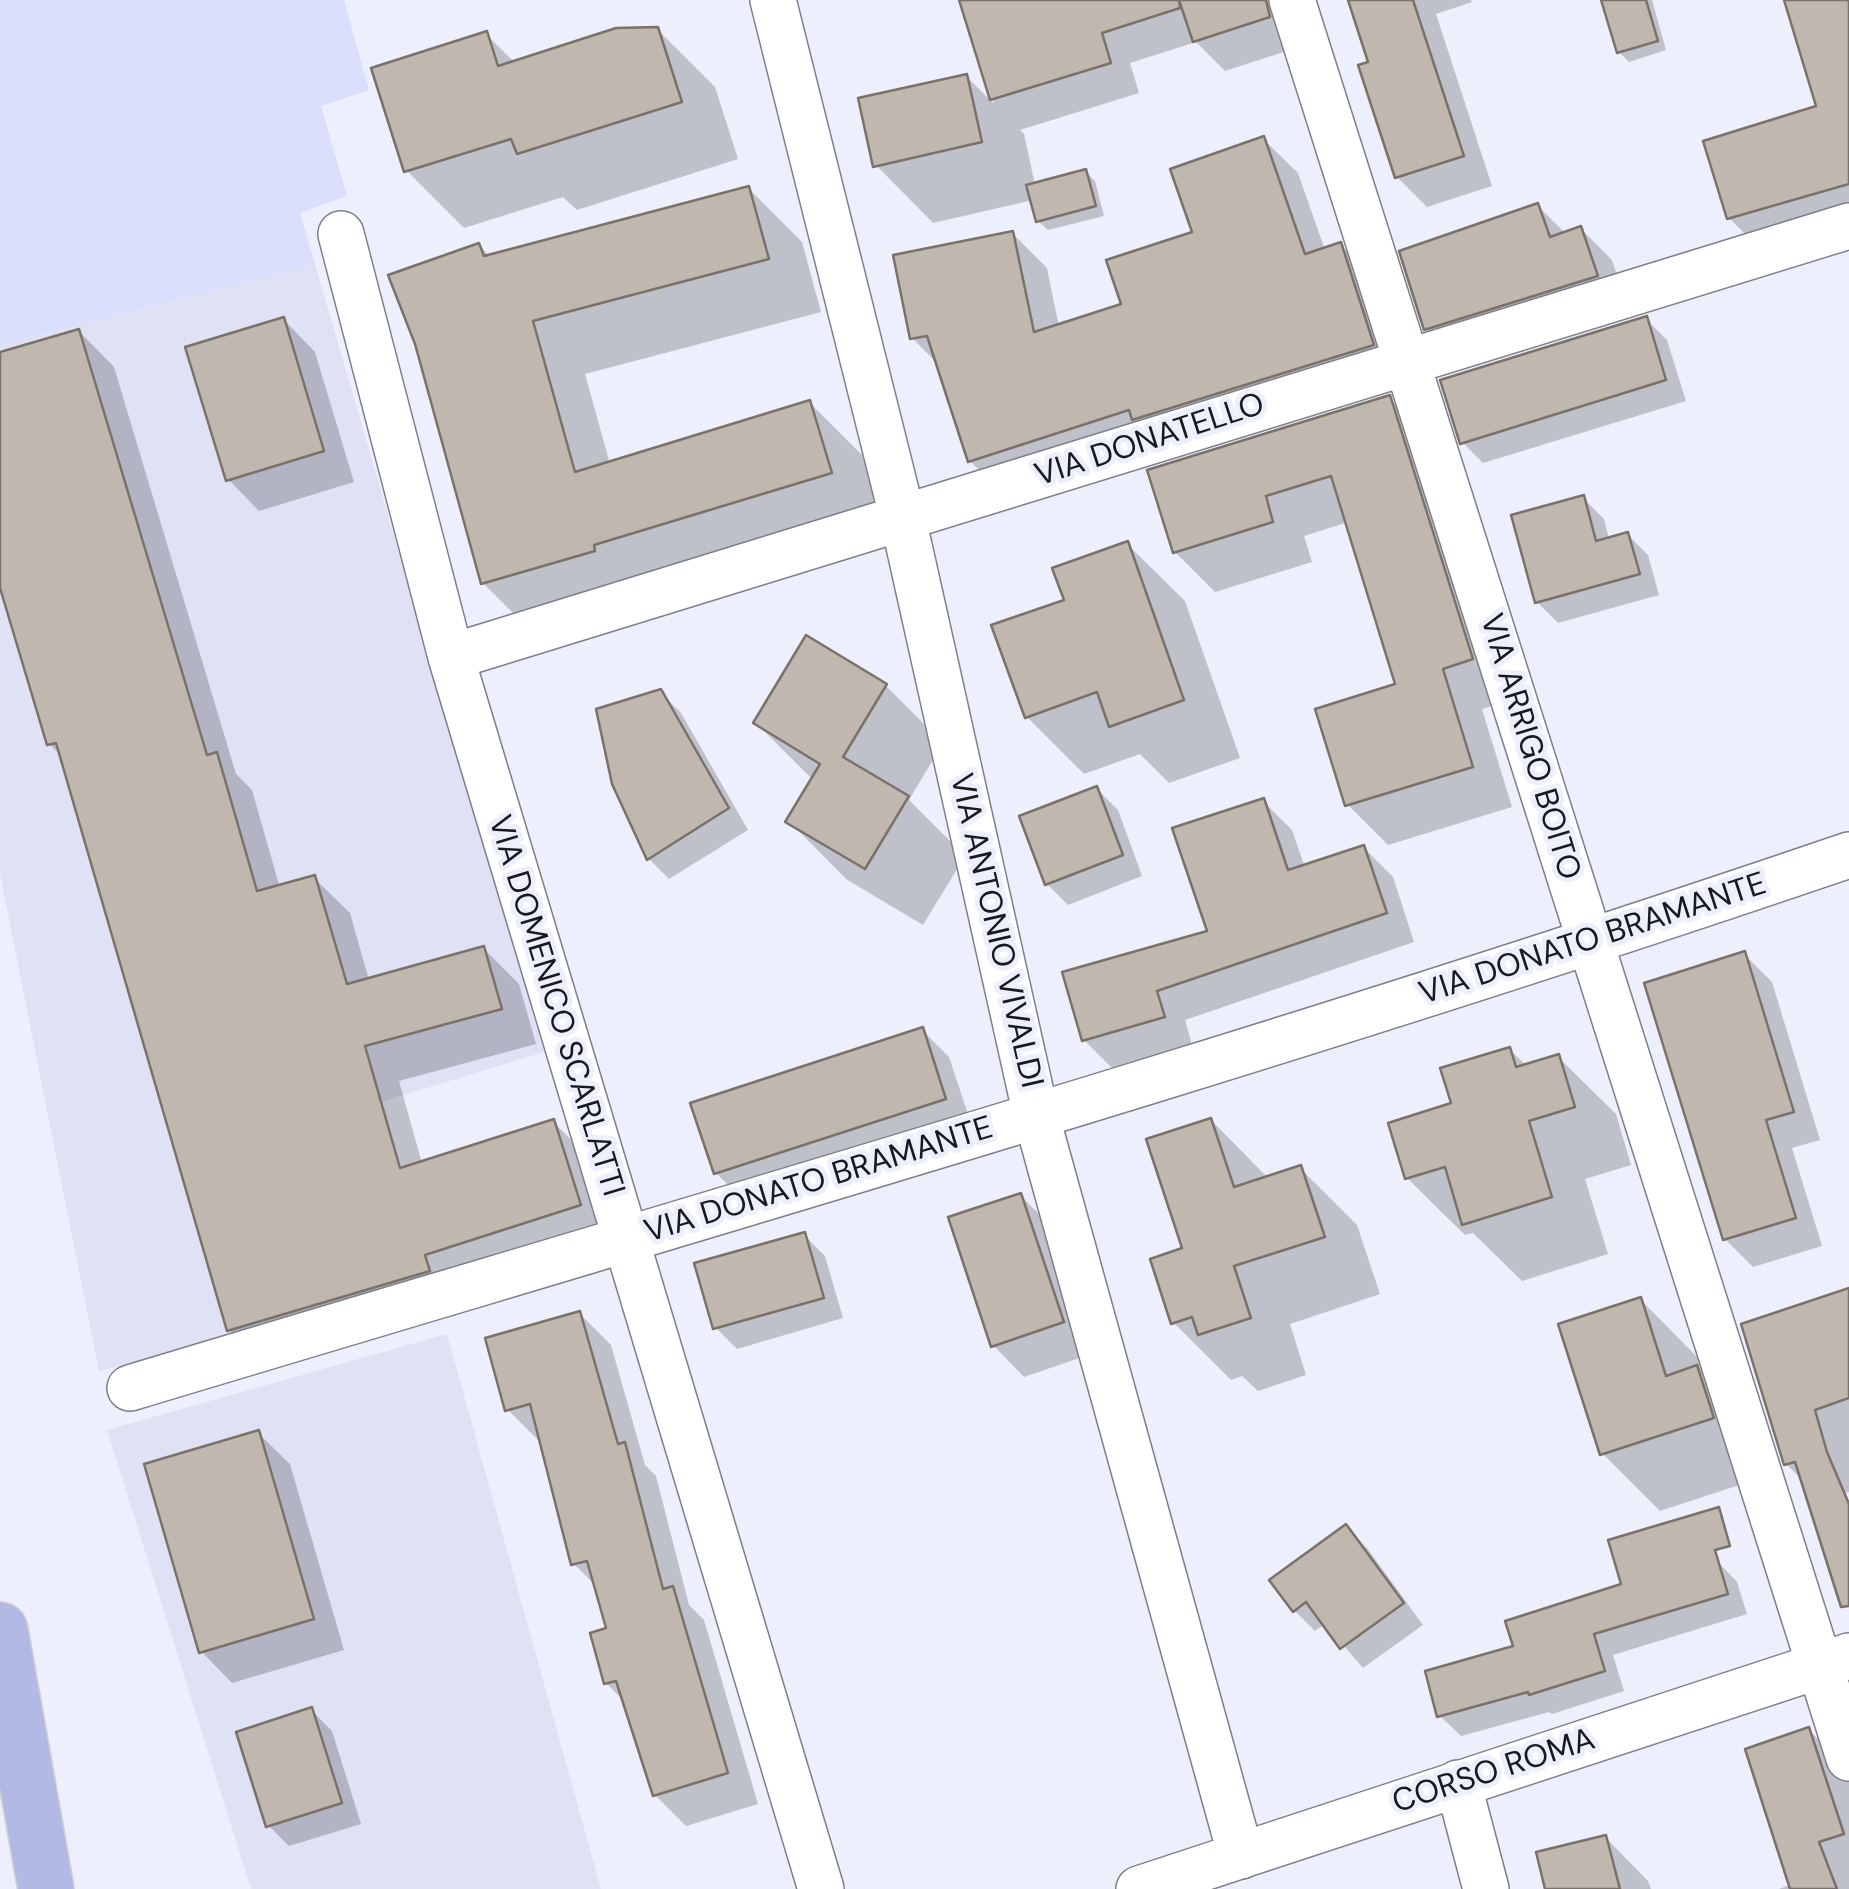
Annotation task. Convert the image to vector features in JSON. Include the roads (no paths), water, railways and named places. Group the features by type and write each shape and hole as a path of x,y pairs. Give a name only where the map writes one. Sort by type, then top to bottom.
{"main road":[{"path":"0,1630 46,1889"}],"street":[{"name":"VIA ANTONIO VIVALDI","path":"773,0 904,519 1036,1116 1241,1856"},
{"name":"VIA ARRIGO BOITO","path":"1292,0 1590,943 1833,1661 1849,1758"},
{"name":"VIA DONATELLO","path":"451,657 1849,226"},
{"name":"VIA DOMENICO SCARLATTI","path":"340,234 451,657 821,1889"},
{"name":"VIA DONATO BRAMANTE","path":"130,1388 1036,1116 1590,943 1849,855"},
{"name":"CORSO ROMA","path":"1140,1889 1833,1661"},
{"path":"1458,1783 1486,1889"}]}
